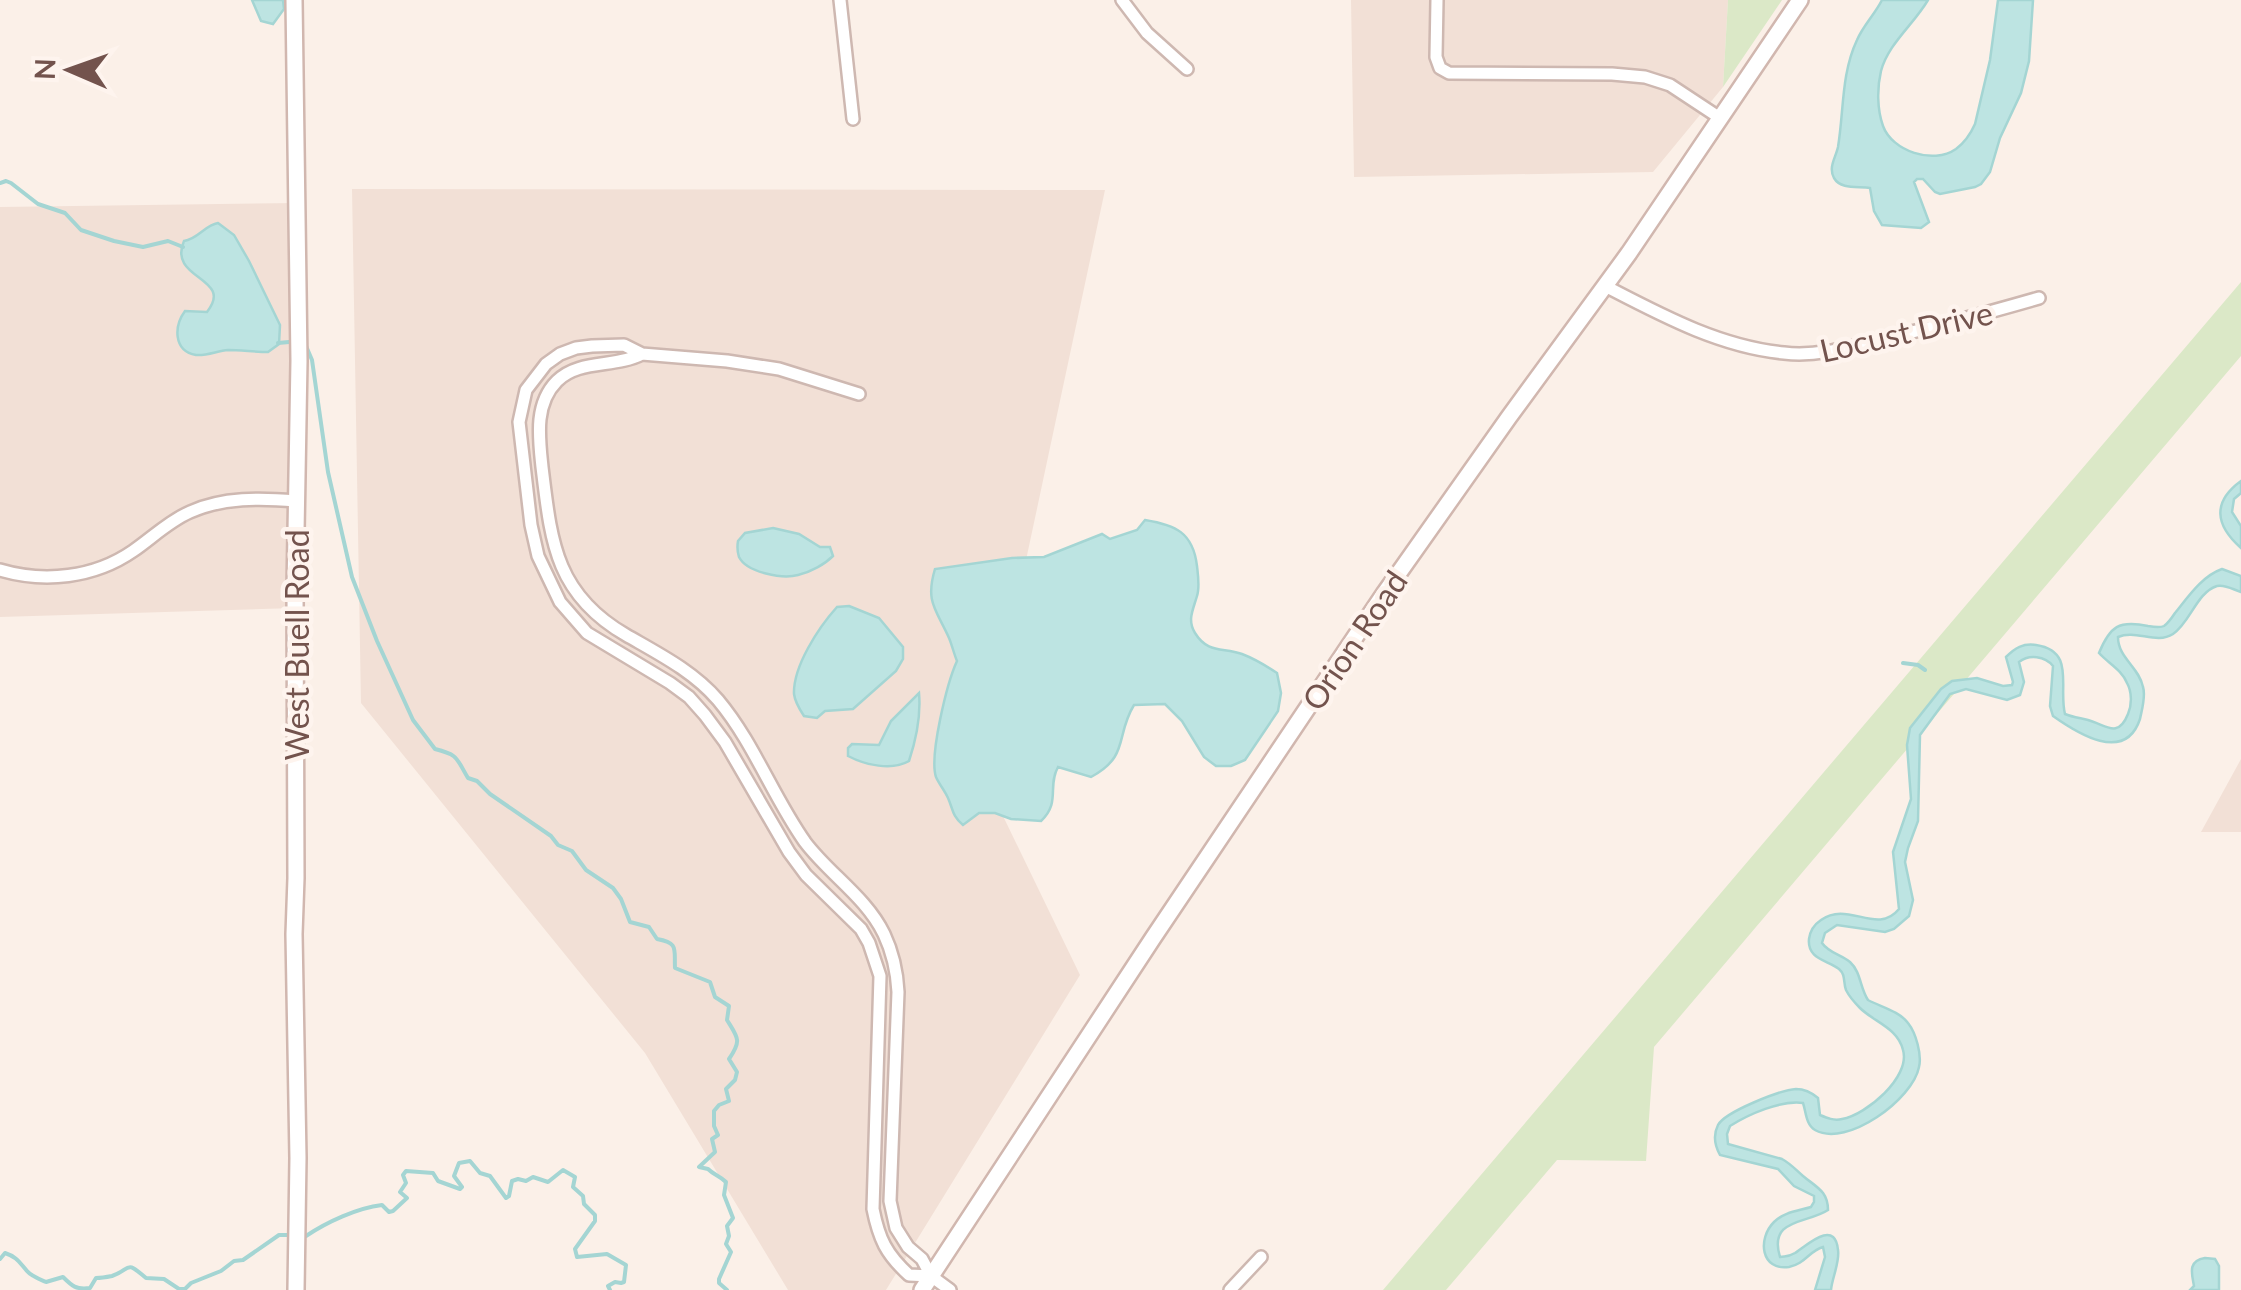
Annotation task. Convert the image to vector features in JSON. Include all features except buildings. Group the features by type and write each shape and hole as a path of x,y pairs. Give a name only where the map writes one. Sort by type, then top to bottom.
{"main road":[{"name":"West Buell Road","path":"294,0 298,341 296,1290"},
{"name":"Orion Road","path":"927,1283 1384,594 1604,286 1800,0"}],"street":[{"path":"840,0 853,120"},
{"path":"1122,0 1146,33 1186,69"},
{"path":"1437,0 1436,58 1440,68 1449,72 1645,77 1670,85 1720,118"},
{"name":"Locust Drive","path":"1604,286 1676,322 1736,344 1810,354 1918,331 2039,298"},
{"path":"860,394 779,369 642,354 624,346 576,348 560,354 535,376 526,390 519,422 538,556 547,579 572,618 586,634 670,683 706,716 806,875 861,929 880,976 872,1209 879,1238 909,1275 950,1290"},
{"path":"642,354 626,362 576,370 555,382 545,397 539,416 539,442 553,545 584,604 598,618 695,678 719,701 819,860 865,905 883,932 896,966 898,985 890,1201 896,1228 908,1247 922,1259 927,1283"},
{"path":"0,570 33,577 83,572 128,555 190,512 238,500 296,500"},
{"path":"530,518 548,514"},
{"path":"684,694 695,678"},
{"path":"767,816 783,807"},
{"path":"880,985 898,985"},
{"path":"874,1169 891,1170"},
{"path":"884,1245 900,1234"},
{"path":"1230,1290 1261,1257"}],"shaded area":[{"path":"1351,0 1728,0 1723,87 1653,172 1354,177"},
{"path":"352,189 1105,190 1016,607 988,785 1080,975 886,1290 788,1290 645,1053 361,703"},
{"path":"298,203 295,608 0,617 0,207"},
{"path":"2241,759 2241,832 2201,832"}],"green space":[{"path":"1728,0 1782,0 1723,87"},
{"path":"2241,282 2241,356 1654,1047 1646,1161 1557,1160 1446,1290 1383,1290"}],"water":[{"path":"252,0 283,0 284,9 273,24 261,21"},
{"path":"1882,0 1928,0 1884,61 1878,98 1883,126 1895,142 1914,153 1936,156 1956,149 1975,124 1990,60 1998,0 2033,0 2029,61 2021,93 2000,138 1990,172 1975,187 1940,194 1923,179 1917,179 1914,182 1929,222 1921,228 1882,225 1874,211 1870,188 1841,184 1832,174 1852,53"},
{"path":"218,223 234,235 280,325 279,344 268,352 228,350 196,355 188,353 180,343 178,330 185,311 207,312 213,300 208,284 184,264 184,241"},
{"path":"2241,481 2241,493 2234,499 2232,512 2241,526 2241,548 2226,531 2220,514 2225,497"},
{"path":"1145,520 1174,528 1187,538 1195,554 1198,577 1191,619 1195,633 1211,647 1242,654 1277,673 1281,693 1278,711 1245,760 1231,766 1216,766 1204,757 1182,721 1165,704 1134,705 1117,753 1103,769 1091,777 1058,767 1051,807 1041,821 979,813 963,825 934,767 940,719 957,661 932,598 935,569 1044,557 1102,534 1110,539 1137,530"},
{"path":"773,528 799,534 820,547 830,547 833,556 813,570 791,576 766,574 743,563 738,541 745,533"},
{"path":"2222,569 2241,576 2241,592 2223,586 2210,589 2179,629 2166,637 2118,637 2121,651 2141,680 2144,694 2140,719 2123,740 2100,741 2053,716 2053,666 2032,657 2019,662 2024,682 2020,695 2007,700 1966,689 1950,694 1920,735 1918,821 1905,862 1913,900 1909,916 1885,932 1837,925 1825,933 1822,943 1854,966 1868,1000 1900,1015 1911,1027 1918,1044 1919,1067 1905,1093 1892,1106 1844,1132 1828,1134 1812,1128 1803,1103 1775,1106 1730,1126 1728,1144 1782,1159 1824,1194 1828,1210 1784,1229 1778,1244 1780,1257 1788,1256 1820,1237 1832,1236 1838,1260 1831,1290 1815,1290 1825,1257 1823,1247 1789,1267 1772,1264 1764,1245 1769,1229 1787,1214 1811,1207 1814,1196 1794,1186 1778,1169 1720,1155 1716,1144 1718,1125 1742,1108 1796,1089 1818,1098 1820,1115 1836,1120 1852,1116 1874,1103 1900,1072 1903,1050 1896,1036 1856,1004 1846,990 1841,971 1814,955 1809,939 1817,924 1831,915 1881,919 1899,909 1893,852 1911,799 1907,745 1910,728 1952,681 1977,678 2012,685 2006,657 2031,645 2048,649 2061,662 2065,714 2111,728 2120,726 2129,710 2131,694 2122,674 2099,653 2107,637 2123,625 2164,626 2202,582"},
{"path":"849,606 879,618 903,647 903,659 896,671 853,709 825,711 817,718 804,716 794,694 802,659 837,607"},
{"path":"919,693 917,728 909,761 878,766 848,756 852,744 879,745 891,721"},
{"path":"2205,1258 2215,1259 2219,1266 2219,1290 2190,1290 2194,1286 2193,1265"}],"waterway":[{"path":"0,183 11,183 38,204 65,213 81,230 143,247 168,241 183,247"},
{"path":"278,343 289,342"},
{"path":"306,346 312,360 328,472 352,577 413,720 435,749 456,758 468,778 551,836 558,845 572,851 586,870 613,888 630,922 649,927 657,939 672,945 675,968 710,982 715,997 729,1006 727,1020 737,1039 729,1059 737,1072 726,1089 729,1101 714,1111 718,1135 712,1139 715,1152 699,1167 726,1182 724,1195 733,1218 727,1226 726,1244 731,1252 719,1283 727,1290"},
{"path":"1903,663 1925,670"},
{"path":"306,1236 363,1209 382,1205 393,1211 407,1198 400,1192 406,1183 406,1171 433,1173 438,1181 460,1189 454,1176 459,1163 470,1161 480,1173 490,1176 506,1198 512,1181 533,1177 548,1182 563,1170 575,1177 573,1187 595,1215 595,1221 575,1249 577,1257 607,1254 626,1265 624,1282 615,1282 608,1286 610,1290"},
{"path":"0,1259 5,1253 38,1279 46,1282 63,1277 81,1288 90,1288 96,1278 131,1267 146,1278 164,1279 185,1289 234,1261 243,1260 279,1235 288,1235"}]}
